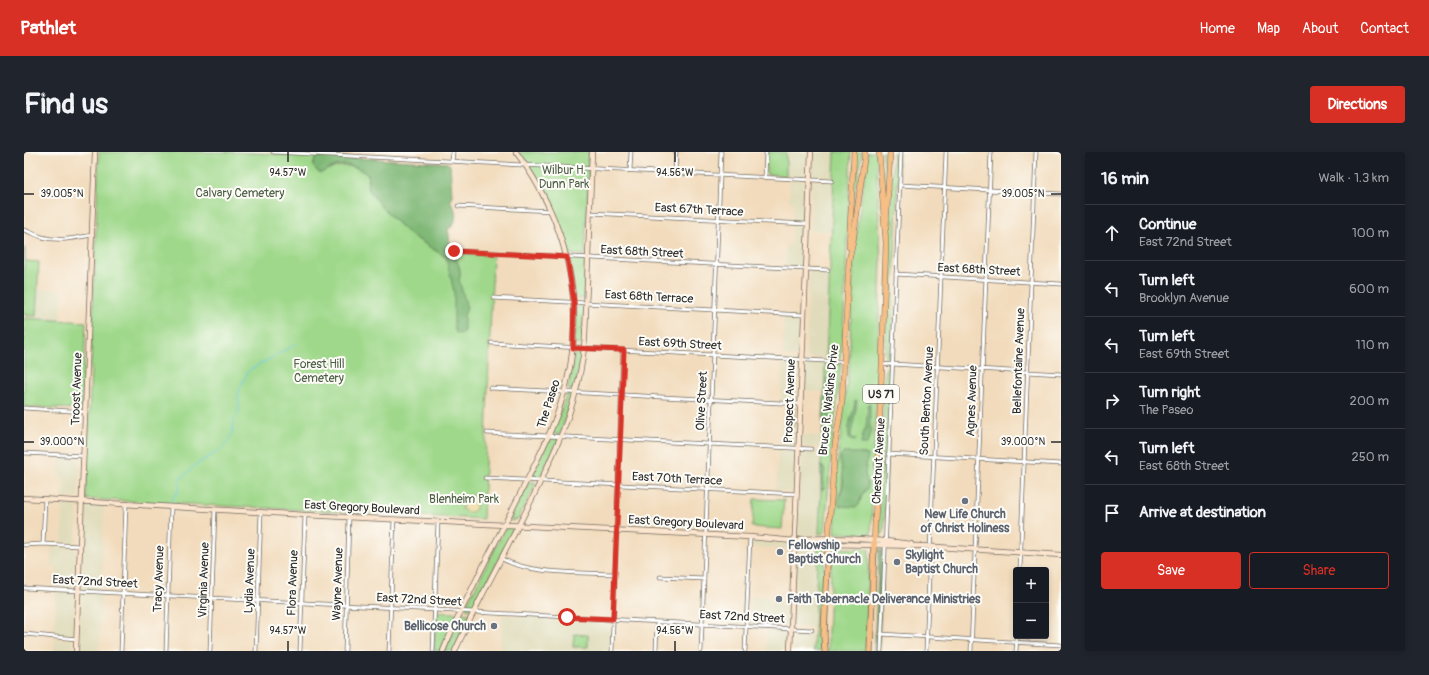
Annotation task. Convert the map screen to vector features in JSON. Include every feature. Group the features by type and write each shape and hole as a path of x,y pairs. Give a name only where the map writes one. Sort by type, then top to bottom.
{"highway":[{"path":"849,260 854,152"},
{"name":"Bruce R. Watkins Drive","path":"825,651 824,636 829,541 835,445 842,401 845,362 849,260 853,242 865,152"},
{"name":"US 71","path":"870,651 886,243 879,152"},
{"path":"886,243 890,152"}],"main road":[{"name":"Troost Avenue","path":"76,651 95,152"},
{"name":"The Paseo","path":"442,651 549,436 565,392 573,348 574,302 567,257 551,211 541,190 526,165 516,152"},
{"name":"The Paseo","path":"455,651 541,481 561,437 576,392 584,348 589,258 592,152"},
{"name":"Prospect Avenue","path":"790,651 811,152"},
{"name":"East Gregory Boulevard","path":"24,498 305,515 705,534 795,540 874,542 1061,555"}],"street":[{"path":"273,152 832,181"},
{"path":"452,152 452,161"},
{"path":"630,170 631,152"},
{"path":"675,173 676,152"},
{"name":"Olive Street","path":"701,651 721,152"},
{"path":"765,177 766,152"},
{"name":"Chestnut Avenue","path":"880,651 901,152"},
{"name":"South Benton Avenue","path":"926,651 946,152"},
{"name":"Agnes Avenue","path":"971,651 991,152"},
{"name":"Bellefontaine Avenue","path":"1020,567 1036,152"},
{"path":"900,185 1061,194"},
{"path":"458,206 551,211"},
{"name":"East 67th Terrace","path":"590,213 807,224"},
{"path":"24,230 42,237 54,239 92,235"},
{"name":"East 68th Street","path":"454,251 828,270"},
{"name":"East 68th Street","path":"896,274 1061,284"},
{"name":"East 68th Terrace","path":"493,298 804,315"},
{"name":"East 69th Street","path":"490,343 845,362"},
{"path":"612,651 624,350"},
{"path":"882,365 892,364 1061,374"},
{"path":"490,388 800,404"},
{"path":"24,408 86,412"},
{"path":"487,432 811,449"},
{"path":"24,453 84,456"},
{"path":"888,454 1061,464"},
{"name":"East 70th Terrace","path":"485,478 796,494"},
{"path":"43,544 44,499"},
{"path":"121,651 126,504"},
{"name":"Tracy Avenue","path":"166,651 171,507"},
{"name":"Virginia Avenue","path":"210,651 215,510"},
{"name":"Lydia Avenue","path":"256,651 261,512"},
{"name":"Flora Avenue","path":"300,651 305,515"},
{"name":"Wayne Avenue","path":"345,651 349,517"},
{"path":"389,651 394,519"},
{"path":"433,651 438,521"},
{"path":"745,651 750,537"},
{"path":"24,545 43,544 81,546"},
{"path":"502,559 522,567 538,570 615,574"},
{"path":"660,577 704,579"},
{"name":"East 72nd Street","path":"24,588 812,630"},
{"path":"656,651 657,622"},
{"path":"24,634 77,639"},
{"path":"881,634 1061,645"},
{"path":"1016,651 1017,642"}],"shaded area":[{"path":"786,152 807,152 805,177 786,176"},
{"path":"814,152 835,152 834,179 813,177"},
{"path":"790,180 806,182 803,220 792,221 793,202 789,201"},
{"path":"814,181 833,182 831,231 811,230 812,183"},
{"path":"792,225 804,226 801,267 785,266 786,245 791,245"},
{"path":"24,248 25,261 39,262 37,289 63,290 61,320 24,318"},
{"path":"809,272 830,272 826,359 806,357"},
{"path":"784,315 800,316 798,357 783,356"},
{"path":"783,360 798,361 796,402 781,401"},
{"path":"806,361 825,362 824,392 804,391"},
{"path":"781,425 796,426 795,447 780,446"},
{"path":"802,435 823,436 822,448 802,447"},
{"path":"778,450 795,451 793,492 776,491"},
{"path":"802,451 822,452 819,535 798,535"},
{"path":"60,457 80,458 78,498 63,497 64,477 59,476"},
{"path":"63,505 77,506 76,541 74,543 62,542"},
{"path":"86,506 104,506 101,591 84,590 82,588"},
{"path":"751,542 791,544 790,549 751,547"},
{"path":"799,545 818,547 814,628 794,626 797,547"},
{"path":"52,547 76,548 74,589 56,588 57,567 51,567"},
{"path":"56,591 73,592 75,594 72,637 54,635"},
{"path":"84,593 101,594 99,651 79,651 82,595"},
{"path":"751,596 769,597 769,603 788,603 788,624 786,626 750,624"},
{"path":"502,615 609,621 611,623 610,651 500,651"},
{"path":"767,630 786,631 787,651 766,651"},
{"path":"794,633 813,633 813,651 794,651"},
{"path":"55,639 72,640 73,651 54,651"}],"green space":[{"name":"Forest Hill Cemetery","path":"99,152 232,152 321,156 315,159 329,170 339,166 350,166 360,169 369,176 367,187 382,208 408,233 453,262 452,253 493,255 483,519 86,499"},
{"name":"Wilbur H. Dunn Park","path":"519,152 589,152 585,255 568,254 548,200 528,163"},
{"path":"767,152 786,152 786,176 766,174"},
{"path":"835,152 851,152 843,337 840,358 826,359"},
{"path":"855,152 862,152 853,214"},
{"path":"868,152 876,152 881,264 871,534 835,533 837,466 849,365 854,248","holes":["865,454 868,456 865,473 868,487 862,495 860,502 839,495 843,478 840,460"]},
{"path":"882,152 888,152 886,214"},
{"path":"893,152 899,152 891,361 889,362 885,361"},
{"path":"321,156 447,163 450,165 452,195 450,200 454,207 456,216 452,227 448,228 450,245 458,264 460,272 459,280 467,308 464,316 464,331 460,334 456,333 454,327 454,292 446,257 408,233 382,208 367,187 369,176 366,173 354,167 341,165 321,173 313,166 315,159"},
{"path":"24,248 25,261 39,262 36,316 24,315"},
{"path":"570,259 584,259 585,262 584,297 582,299 577,299 575,297"},
{"path":"577,306 583,306 584,309 583,343 581,345 575,344"},
{"path":"24,318 86,322 82,409 24,407"},
{"path":"576,349 581,349 582,352 575,389 569,390 568,387"},
{"path":"825,362 840,363 841,365 825,531 824,533 819,534 821,490 825,488 823,479 824,468 821,465 822,440 825,439 825,424 830,382 825,377"},
{"path":"889,366 884,531 883,534 879,534 884,385 886,367"},
{"path":"825,377 830,382 830,398 827,410 829,413 829,418 826,421 825,439 822,440"},
{"path":"567,394 572,394 573,396 560,434 554,434 553,431"},
{"path":"857,400 851,434 851,437 856,440 851,441 849,437 849,427 855,401"},
{"path":"869,403 871,433 867,444 861,444 866,428"},
{"path":"788,407 794,407 794,426 787,426"},
{"path":"553,438 558,440 540,477 532,478 531,476 550,439"},
{"path":"843,453 868,455 865,473 868,487 862,494 859,505 856,507 840,506 839,504 843,482 840,458"},
{"path":"821,465 825,470 823,479 825,488 821,490"},
{"path":"530,482 535,482 535,486 518,519 512,521 510,518"},
{"path":"754,499 784,500 782,529 752,527"},
{"path":"506,527 514,528 474,608 467,610 466,606"},
{"path":"818,547 825,550 820,624 820,651 813,651"},
{"path":"832,548 869,549 866,651 828,651"},
{"path":"882,549 883,552 879,651 877,651 881,550 879,550"},
{"path":"879,550 881,550 877,651 874,651"},
{"path":"438,612 457,614 440,651 434,651 436,615"},
{"path":"464,613 470,615 453,651 445,651 462,616"},
{"path":"574,634 588,635 588,647 573,647"}],"sand":[{"path":"470,495 475,498 476,509 472,512 467,512 462,509 463,501 466,496"}],"waterway":[{"path":"179,482 181,478 197,464 221,450 227,443 232,434 234,418 239,412 238,392 248,371 296,344"},
{"path":"171,501 179,490 179,484"}],"place":[{"name":"New Life Church of Christ Holiness","path":"965,501"},
{"name":"Fellowship Baptist Church","path":"780,552"},
{"name":"Skylight Baptist Church","path":"897,562"},
{"name":"Faith Tabernacle Deliverance Ministries","path":"779,599"},
{"name":"Bellicose Church","path":"494,626"}],"route":[{"path":"454,251 567,257 574,302 573,348 624,350 613,619 567,617"}],"park label":[{"name":"Calvary Cemetery","path":"240,193"},
{"name":"Blenheim Park","path":"464,499"}]}
